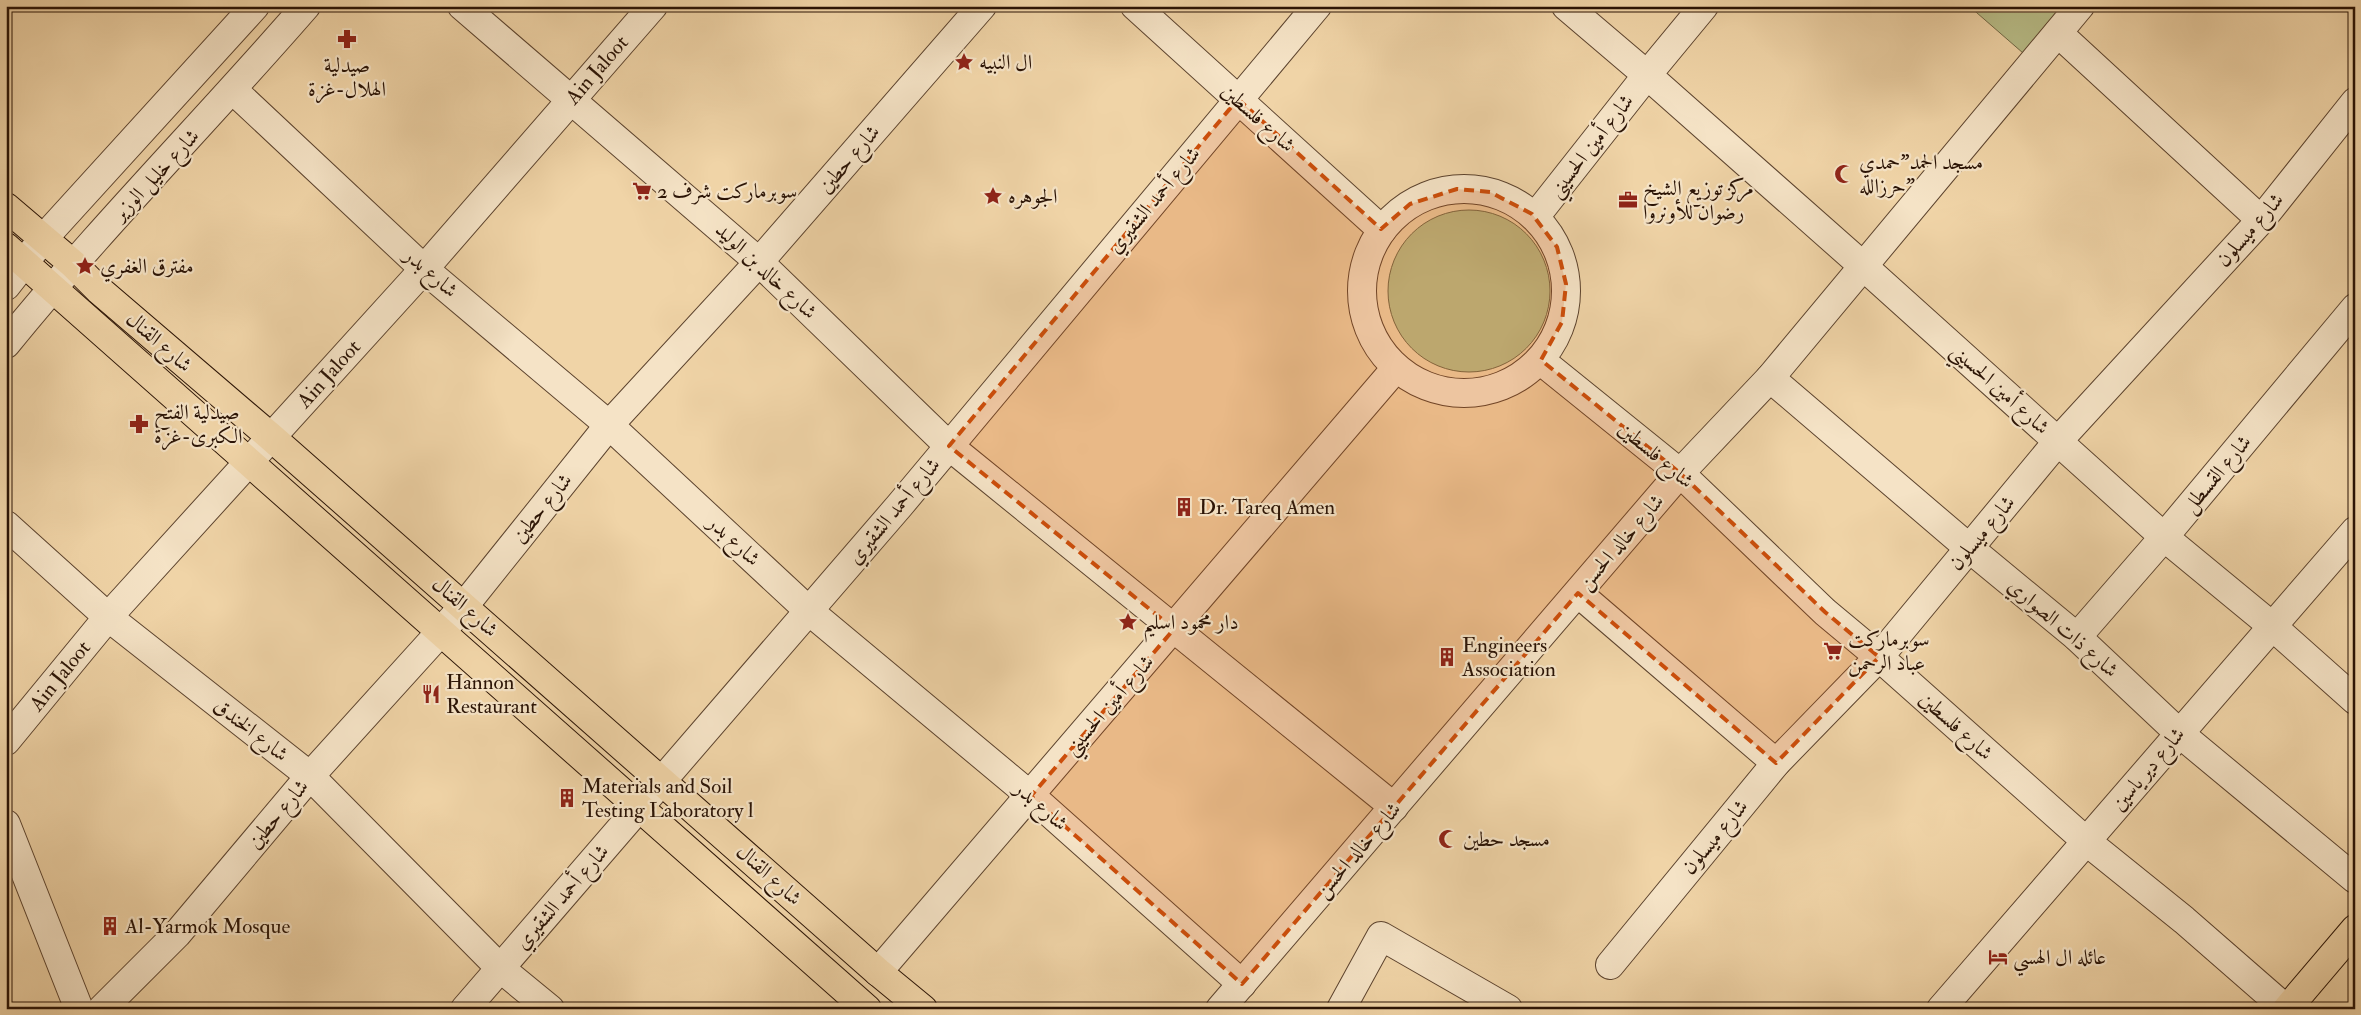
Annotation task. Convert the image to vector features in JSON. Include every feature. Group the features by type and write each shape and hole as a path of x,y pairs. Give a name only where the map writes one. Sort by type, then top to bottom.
{"main road":[{"name":"شارع القنال","path":"6,207 464,606 878,972 923,1009"},
{"name":"شارع القنال","path":"16,255 441,630 856,1005"},
{"path":"2287,1009 2355,930"},
{"path":"2312,1009 2355,956"}],"street":[{"name":"شارع خليل الوزير","path":"6,286 16,255 42,240 255,6"},
{"name":"شارع خليل الوزير","path":"6,344 73,264 233,90 306,6"},
{"name":"شارع خالد بن الوليد","path":"462,6 759,262 949,446 1394,807"},
{"name":"Ain Jaloot","path":"6,741 108,616 424,269 653,6"},
{"name":"شارع حطين","path":"102,1009 177,934 310,776 464,606 609,425 759,262 982,6"},
{"name":"شارع فلسطين","path":"1135,6 1382,230"},
{"name":"شارع أحمد الشقيري","path":"465,1009 809,611 1317,6"},
{"name":"شارع أمين الحسيني","path":"1566,6 1864,266 2164,536 2272,626 2355,700"},
{"name":"شارع أمين الحسيني","path":"1535,217 1646,75 1704,6"},
{"name":"شارع خالد الحسن","path":"1220,1009 1680,473 1770,378 2080,6"},
{"path":"2058,34 2261,220"},
{"name":"شارع بدر","path":"233,90 424,269 609,425 809,611 1031,796 1242,984"},
{"name":"شارع ميسلون","path":"1610,965 1776,764 1879,657 2058,441 2261,220 2355,102"},
{"path":"1457,189 1490,192 1520,205 1535,217 1557,247 1566,284 1562,322 1554,340 1540,360 1518,378 1504,386 1471,394 1454,394 1430,388 1408,378 1396,368 1378,347 1371,335 1362,298 1366,261 1382,230 1397,214 1410,204 1440,191 1457,189"},
{"name":"شارع القسطل","path":"2076,637 2164,536 2355,308"},
{"name":"شارع فلسطين","path":"1540,360 1680,473 1825,612 1879,657 2086,841 2184,920 2287,1009"},
{"name":"شارع أمين الحسيني","path":"878,972 1031,796 1396,368"},
{"name":"شارع ذات الصواري","path":"1770,378 1968,548 2076,637 2179,733 2355,879"},
{"name":"شارع الخندق","path":"6,526 108,616 310,776 500,968 550,1009"},
{"name":"شارع دير ياسين","path":"1941,1009 2355,531"},
{"path":"1578,593 1776,764"},
{"path":"6,824 80,1009"},
{"path":"1341,1009 1381,936 1508,1009"}],"highlighted area":[{"path":"1238,99 1381,229 1410,204 1457,189 1490,192 1532,214 1557,247 1566,284 1562,322 1541,360 1680,473 1825,612 1879,657 1776,763 1578,593 1242,984 1031,796 1174,629 949,446"}],"green space":[{"path":"1969,6 2062,6 2023,53"},
{"path":"1477,210 1493,213 1507,219 1527,233 1537,246 1547,267 1550,291 1547,315 1537,336 1527,349 1514,359 1493,369 1461,372 1445,369 1431,363 1417,354 1406,343 1391,315 1388,283 1391,267 1397,253 1406,239 1417,228 1445,213"}],"place":[{"name":"صيدلية الهلال-غزة","path":"347,39"},
{"name":"ال النبيه","path":"964,62"},
{"name":"مسجد الحمد\"حمدي حرزالله\"","path":"1844,174"},
{"name":"سوبرماركت شرف 2","path":"642,191"},
{"name":"الجوهره","path":"993,196"},
{"name":"مركز توزيع الشيخ رضوان للأونروا","path":"1628,200"},
{"name":"مفترق الغفري","path":"85,266"},
{"name":"صيدلية الفتح الكبرى-غزة","path":"139,424"},
{"name":"Dr. Tareq Amen","path":"1184,507"},
{"name":"دار محمود اسليم","path":"1128,622"},
{"name":"سوبرماركت عباد الرحمن","path":"1833,651"},
{"name":"Engineers Association","path":"1447,657"},
{"name":"Hannon Restaurant","path":"431,694"},
{"name":"Materials and Soil Testing Laboratory l","path":"567,798"},
{"name":"مسجد حطين","path":"1448,839"},
{"name":"Al-Yarmok Mosque","path":"110,926"},
{"name":"عائله ال الهسي","path":"1998,957"}]}
